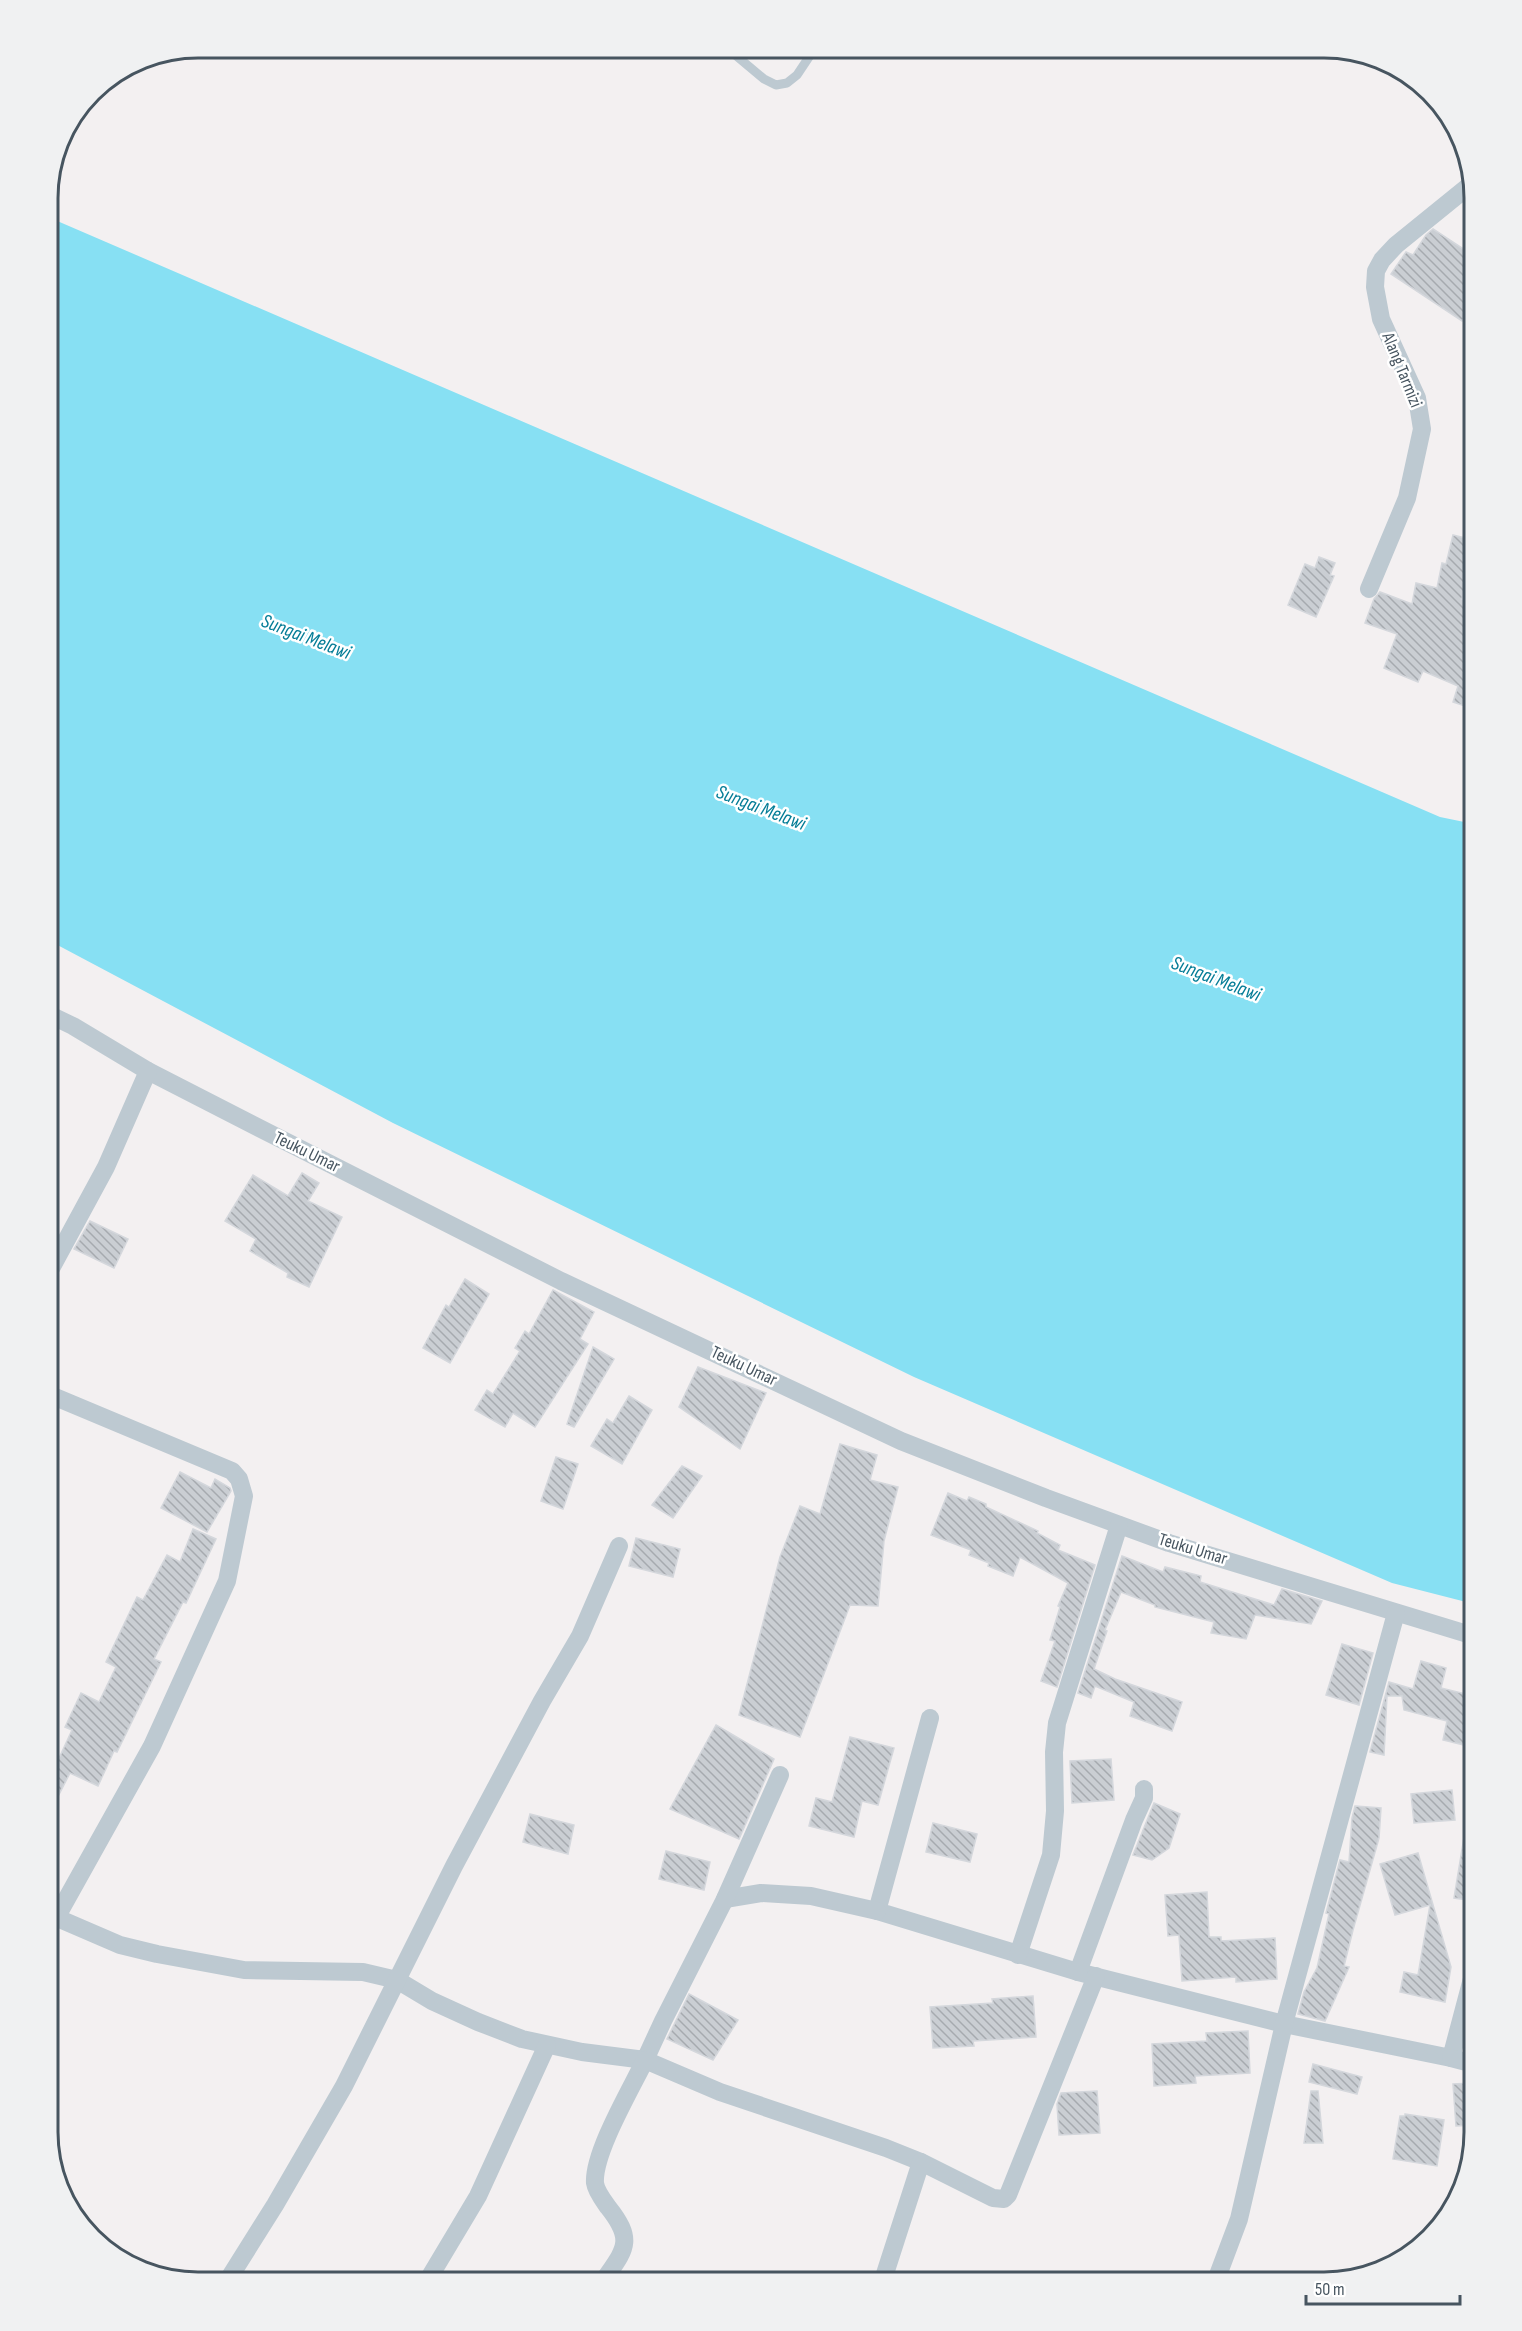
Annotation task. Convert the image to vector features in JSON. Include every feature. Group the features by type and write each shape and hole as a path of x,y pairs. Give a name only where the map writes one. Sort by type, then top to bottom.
{"street":[{"name":"Alang Tarmizi","path":"1369,589 1407,498 1422,429 1417,399 1381,319 1375,287 1376,271 1396,245 1463,191"},
{"name":"Teuku Umar","path":"59,1019 148,1071 561,1281 901,1441 1169,1543 1464,1633"},
{"path":"59,1254 106,1167 148,1071"},
{"path":"59,1399 231,1472 239,1479 244,1496 227,1581 153,1746 59,1904"},
{"path":"1018,1955 1051,1855 1055,1811 1054,1752 1057,1723 1119,1525"},
{"path":"233,2272 344,2086 454,1866 542,1701 580,1636 619,1546"},
{"path":"1219,2272 1239,2218 1284,2024 1396,1613"},
{"path":"878,1911 930,1718"},
{"path":"609,2272 623,2250 625,2236 621,2223 603,2200 595,2185 603,2148 663,2021 725,1899 780,1775"},
{"path":"59,1919 120,1945 244,1970 363,1972 397,1980 432,2001 478,2022 547,2045 645,2060 720,2092 886,2148 921,2162 993,2198 1004,2199 1008,2195 1087,1974 1134,1820 1144,1798 1144,1789"},
{"path":"725,1899 761,1893 811,1896 878,1911 1087,1974 1284,2024 1464,2061"},
{"path":"1451,2058 1464,2009"},
{"path":"433,2272 478,2196 547,2045"},
{"path":"886,2272 921,2162"}],"lane":[{"path":"740,59 764,79 776,85 787,83 797,75 808,59"}],"water":[{"name":"Sungai Melawi","path":"59,222 1440,817 1464,822 1464,1601 1392,1583 914,1377 393,1123 59,946"}],"building":[{"path":"1433,229 1464,249 1464,318 1462,321 1391,274 1406,252 1413,255 1426,235"},
{"path":"1453,535 1464,538 1462,599 1464,600 1464,706 1453,702 1458,686 1423,671 1418,682 1384,668 1397,634 1365,623 1374,599 1380,592 1412,604 1416,583 1437,588 1442,563 1446,564"},
{"path":"1319,557 1335,563 1330,575 1334,576 1316,617 1288,605 1305,564 1315,568"},
{"path":"302,1173 319,1183 308,1201 342,1217 309,1287 287,1277 288,1273 250,1251 256,1239 225,1221 253,1175 288,1196"},
{"path":"90,1221 128,1239 114,1268 74,1249"},
{"path":"465,1279 489,1294 450,1363 423,1348 446,1305 449,1307"},
{"path":"553,1290 594,1312 580,1339 588,1344 535,1427 513,1413 505,1427 475,1410 487,1390 493,1394 520,1351 515,1348 525,1331 529,1334"},
{"path":"593,1347 614,1359 574,1427 567,1424"},
{"path":"698,1367 766,1393 740,1449 679,1407"},
{"path":"629,1396 652,1410 622,1464 591,1446 607,1419 613,1423"},
{"path":"840,1444 877,1455 870,1480 898,1487 884,1541 878,1606 850,1605 800,1737 739,1715 780,1557 800,1506 820,1514"},
{"path":"556,1457 578,1464 563,1509 541,1501"},
{"path":"682,1466 702,1476 673,1518 652,1505"},
{"path":"180,1472 211,1488 215,1479 230,1488 231,1491 207,1532 161,1508"},
{"path":"948,1493 967,1501 969,1497 986,1504 986,1507 1038,1531 1037,1533 1060,1545 1058,1550 1095,1565 1057,1687 1041,1681 1055,1641 1050,1640 1060,1607 1058,1606 1068,1583 1020,1557 1013,1576 969,1555 971,1550 931,1535"},
{"path":"193,1529 216,1539 186,1603 183,1602 154,1659 161,1662 98,1786 70,1773 59,1794 59,1758 72,1730 65,1727 81,1693 99,1702 116,1667 106,1662 137,1597 143,1600 167,1555 180,1562"},
{"path":"636,1538 680,1549 673,1577 629,1566"},
{"path":"1122,1556 1163,1572 1165,1567 1201,1576 1200,1582 1274,1605 1282,1589 1322,1601 1311,1624 1255,1615 1246,1639 1211,1633 1214,1622 1155,1607 1155,1605 1121,1592 1105,1630 1107,1631 1094,1669 1115,1679 1182,1702 1172,1731 1130,1716 1134,1702 1095,1686 1091,1698 1078,1693"},
{"path":"1342,1644 1373,1653 1359,1705 1326,1695"},
{"path":"1421,1661 1446,1668 1441,1688 1464,1694 1464,1745 1443,1740 1447,1721 1404,1710 1402,1696 1387,1696 1384,1755 1370,1752 1389,1682 1413,1689"},
{"path":"716,1725 774,1759 739,1839 670,1809"},
{"path":"850,1737 894,1748 878,1805 862,1801 854,1837 809,1826 816,1798 832,1802"},
{"path":"1111,1759 1114,1800 1072,1803 1070,1761"},
{"path":"1452,1790 1455,1820 1414,1823 1411,1794"},
{"path":"1154,1803 1180,1814 1169,1848 1152,1860 1133,1855"},
{"path":"1355,1806 1381,1808 1379,1838 1344,1966 1349,1967 1325,2021 1298,2014 1304,1992 1317,1968 1329,1914 1326,1913 1340,1860 1349,1862"},
{"path":"530,1814 574,1825 568,1854 523,1842"},
{"path":"933,1823 977,1834 970,1862 926,1852"},
{"path":"1464,1837 1464,1900 1454,1898"},
{"path":"666,1851 710,1862 704,1890 659,1879"},
{"path":"1418,1853 1451,1967 1445,2002 1400,1992 1404,1972 1418,1975 1430,1905 1395,1915 1380,1864"},
{"path":"1207,1892 1209,1937 1221,1937 1221,1941 1275,1938 1277,1979 1236,1982 1236,1977 1182,1981 1179,1935 1168,1936 1165,1895"},
{"path":"689,1994 738,2020 713,2060 667,2039"},
{"path":"1033,1996 1036,2037 973,2041 974,2046 933,2048 930,2007 993,2003 992,1999"},
{"path":"1248,2031 1250,2073 1195,2076 1196,2083 1154,2086 1152,2044 1207,2041 1206,2033"},
{"path":"1313,2064 1362,2077 1357,2094 1309,2082"},
{"path":"1464,2083 1464,2126 1456,2126 1453,2084"},
{"path":"1097,2091 1100,2133 1059,2135 1057,2104 1061,2093"},
{"path":"1311,2091 1318,2091 1323,2143 1304,2143"},
{"path":"1405,2114 1444,2120 1437,2166 1393,2159 1400,2116 1405,2116"}]}
